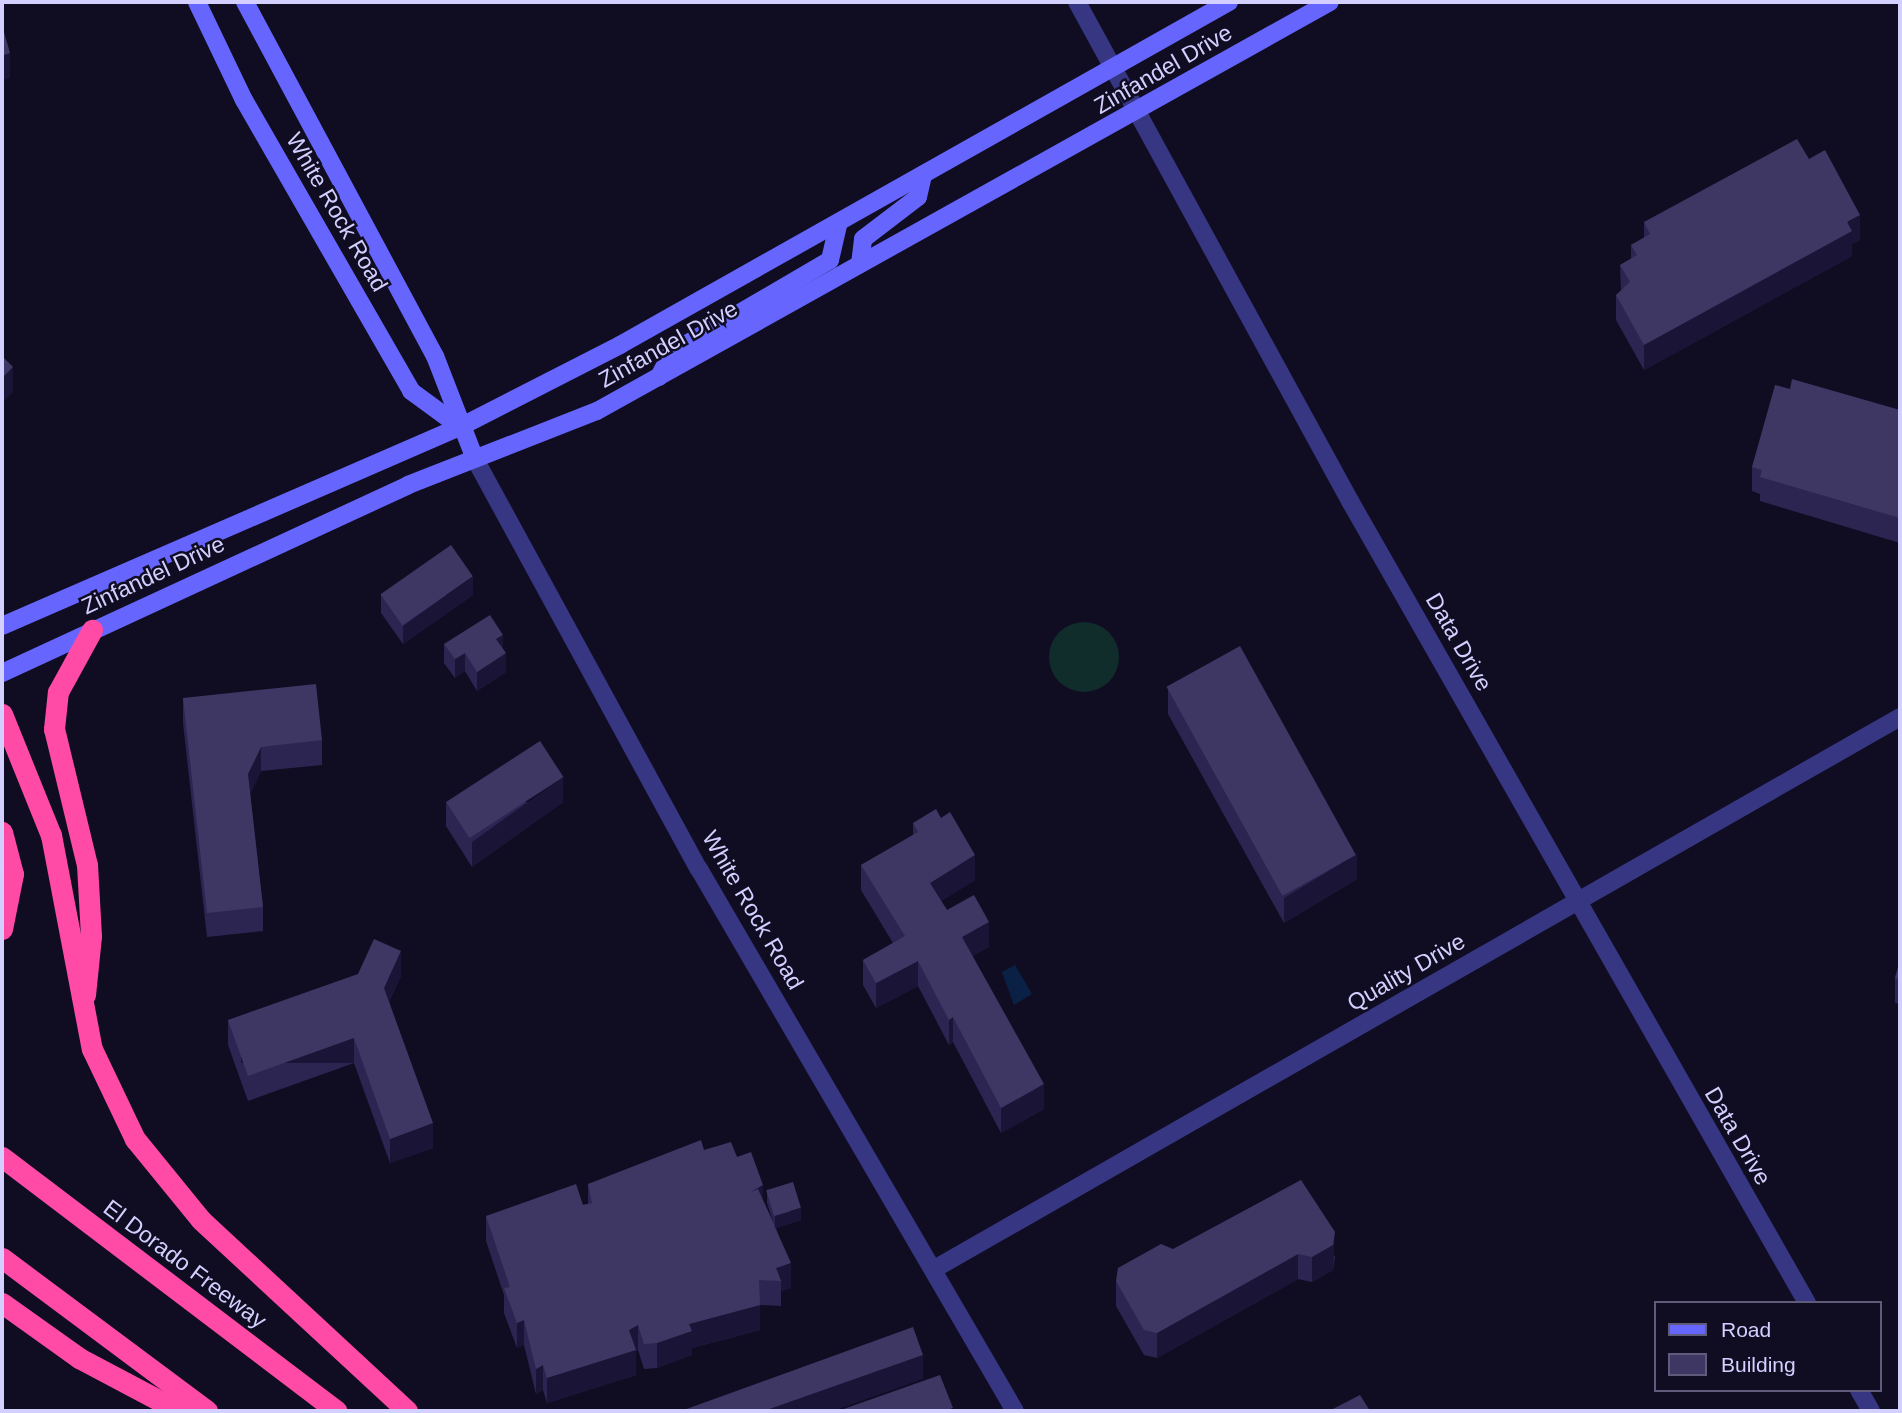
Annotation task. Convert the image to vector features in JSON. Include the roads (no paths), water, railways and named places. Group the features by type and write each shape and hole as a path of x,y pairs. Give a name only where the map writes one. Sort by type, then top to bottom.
{"highway":[{"path":"82,1018 91,936 87,865 54,729 58,692 92,631"},
{"path":"2,714 51,835 82,1018 104,1078 156,1169 201,1220 407,1411"},
{"path":"2,832 13,874 2,929"},
{"name":"El Dorado Freeway","path":"2,1157 337,1411"},
{"path":"2,1258 207,1411"},
{"path":"2,1303 79,1358 179,1411"}],"main road":[{"name":"White Rock Road","path":"197,2 244,100 411,391 460,428"},
{"name":"White Rock Road","path":"245,2 435,356 460,428 475,459"},
{"name":"Zinfandel Drive","path":"2,626 460,428 838,224 1112,66 1229,2"},
{"name":"Zinfandel Drive","path":"2,673 475,459 597,411 1330,2"},
{"path":"860,264 863,239 918,197 923,175"},
{"path":"659,377 671,352 830,260 838,224"}],"street":[{"name":"Data Drive","path":"1077,2 1806,1301"},
{"name":"White Rock Road","path":"475,459 699,869 936,1268 1015,1411"},
{"name":"Quality Drive","path":"936,1268 1900,717"},
{"path":"1860,1392 1871,1411"}],"water":[{"path":"1015,965 1032,994 1014,1005 1002,972"}]}
